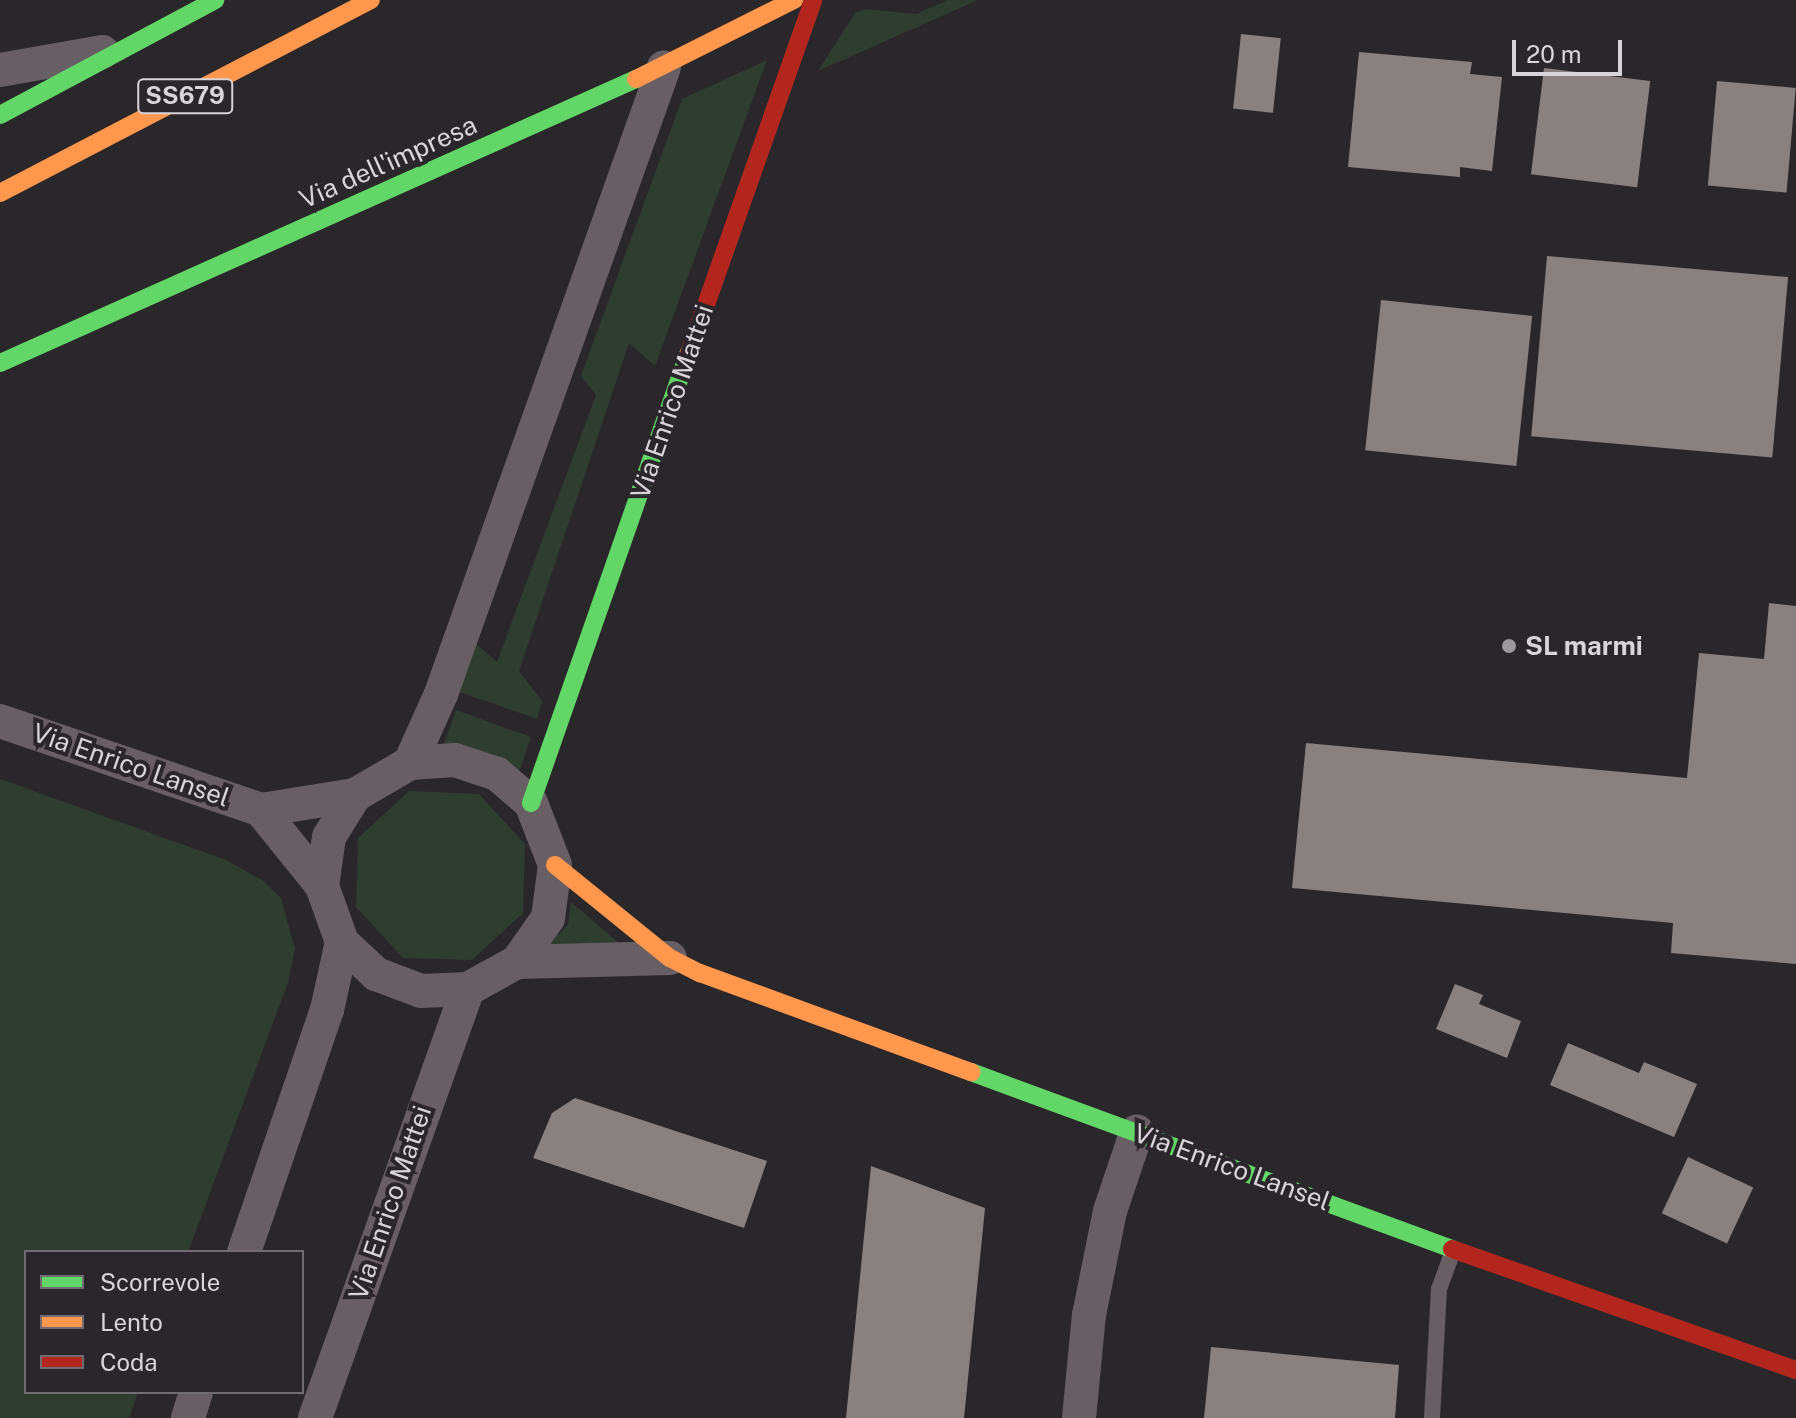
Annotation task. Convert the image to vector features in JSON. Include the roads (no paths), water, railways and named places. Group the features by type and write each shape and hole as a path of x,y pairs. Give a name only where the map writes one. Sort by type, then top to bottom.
{"street":[{"path":"0,115 215,0"},
{"name":"SS679","path":"0,193 371,0"},
{"name":"Via dell'impresa","path":"0,363 664,67 794,0"},
{"name":"Via Enrico Mattei","path":"531,803 813,0"},
{"path":"0,70 126,48"},
{"path":"410,763 441,694 664,67"},
{"name":"Via Enrico Lansel","path":"0,721 261,810 355,795"},
{"path":"455,760 497,774 531,803 555,865 548,918 517,962 468,989 421,991 376,974 342,942 322,886 329,837 355,795 410,763 455,760"},
{"name":"Via Enrico Lansel","path":"261,810 322,886"},
{"name":"Via Enrico Lansel","path":"555,865 670,958 1454,1249 1796,1370"},
{"path":"245,1250 327,1010 342,942"},
{"name":"Via Enrico Lansel","path":"517,962 670,958"},
{"name":"Via Enrico Mattei","path":"315,1418 468,989"},
{"path":"1079,1418 1089,1315 1110,1211 1137,1131"},
{"path":"188,1418 195,1394"}],"lane":[{"path":"1432,1418 1439,1289 1454,1249"}],"place":[{"name":"SL marmi","path":"1509,646"}]}
